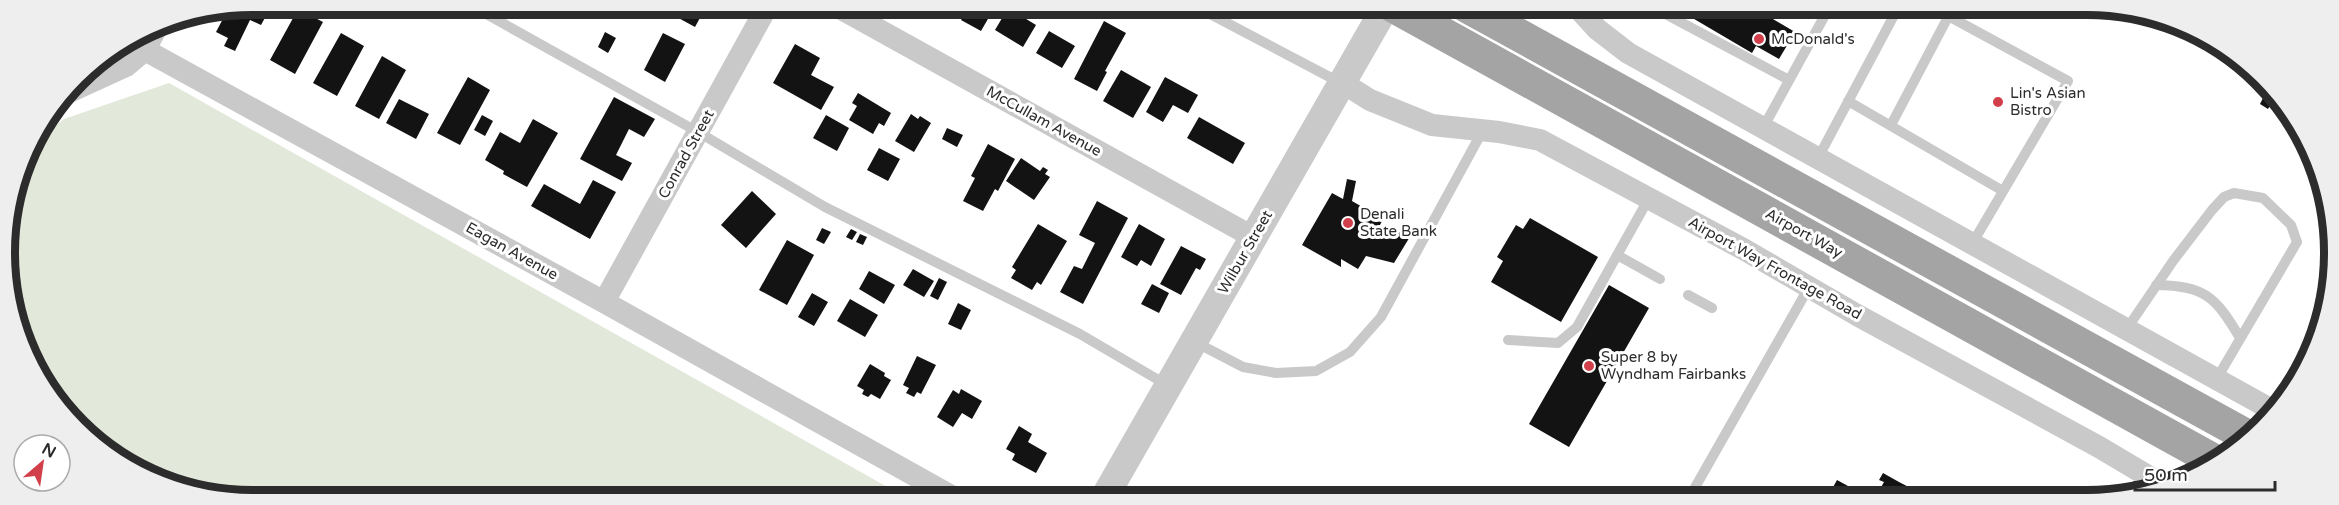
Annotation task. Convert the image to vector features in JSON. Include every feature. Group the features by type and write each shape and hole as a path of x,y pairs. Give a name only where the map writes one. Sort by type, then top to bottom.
{"main road":[{"name":"Airport Way","path":"1410,15 2207,457"},
{"path":"1482,15 2241,433"}],"street":[{"name":"Conrad Street","path":"604,302 762,15"},
{"name":"McCullam Avenue","path":"852,15 1253,237"},
{"name":"Wilbur Street","path":"1109,490 1170,387 1253,237 1381,15"},
{"path":"1584,15 1597,29 1628,54 2267,407"},
{"path":"86,84 126,66 145,50 152,37"},
{"name":"Eagan Avenue","path":"145,50 941,490"},
{"name":"Airport Way Frontage Road","path":"1343,83 1370,100 1432,125 1483,130 1540,140 1649,198 2154,480"}],"lane":[{"path":"490,15 698,132 825,207 1080,334 1170,387"},
{"path":"1213,15 1343,83"},
{"path":"1667,15 1789,80"},
{"path":"1763,128 1825,15"},
{"path":"1818,158 1894,15"},
{"path":"1945,15 2068,81 1972,244"},
{"path":"1891,125 1948,17"},
{"path":"1848,101 2002,191"},
{"path":"1195,342 1243,367 1276,374 1316,371 1350,352 1381,317 1483,130"},
{"path":"2126,330 2156,285 2224,197 2234,192 2263,198 2291,225 2297,242 2216,380"},
{"path":"1508,340 1558,343 1577,327 1649,198"},
{"path":"1617,255 1660,279"},
{"path":"2156,285 2185,286 2209,296 2226,315 2240,338"},
{"path":"1694,490 1809,287"},
{"path":"1688,295 1712,308"}],"shaded area":[{"path":"169,83 893,490 252,490 222,488 191,482 147,466 108,441 64,397 39,358 23,314 17,283 15,252 17,222 23,191 39,147 50,130 64,119"}],"building":[{"path":"266,15 261,25 250,20 235,51 224,46 228,38 216,32 224,17"},
{"path":"295,15 310,15 323,22 295,74 270,60"},
{"path":"673,15 702,15 695,27"},
{"path":"964,15 990,15 981,31 961,20"},
{"path":"1004,15 1020,15 1036,25 1023,47 995,30"},
{"name":"McDonald's","path":"1687,15 1766,15 1795,32 1779,59 1756,46 1752,53"},
{"path":"1104,21 1126,33 1097,91 1074,79"},
{"path":"1049,31 1075,46 1062,68 1036,53"},
{"path":"605,32 616,38 608,53 598,47"},
{"path":"341,33 364,46 337,96 313,83"},
{"path":"663,33 685,44 665,82 644,70"},
{"path":"795,44 820,58 811,75 834,87 821,110 773,83"},
{"path":"382,56 406,70 379,119 355,106"},
{"path":"1121,70 1151,87 1133,118 1103,101"},
{"path":"468,77 490,90 460,145 437,133"},
{"path":"1165,77 1198,95 1188,113 1173,105 1163,122 1146,112"},
{"path":"858,93 891,113 884,126 879,123 873,134 849,120 857,106 852,103"},
{"path":"2264,95 2272,105 2268,109 2260,104"},
{"path":"614,97 655,119 644,137 629,129 616,155 632,163 622,181 580,159"},
{"path":"399,99 429,114 416,139 386,123"},
{"path":"911,114 918,119 920,116 931,123 914,152 895,141"},
{"path":"482,115 493,121 485,136 474,130"},
{"path":"826,115 849,128 837,151 813,138"},
{"path":"1199,117 1245,143 1233,164 1187,138"},
{"path":"533,119 558,133 527,187 503,174 504,171 485,160 500,132 520,143"},
{"path":"947,128 963,135 957,147 942,139"},
{"path":"988,144 1015,159 998,191 995,189 983,211 963,201 975,178 971,176"},
{"path":"879,148 900,159 888,181 867,170"},
{"path":"1021,158 1040,171 1043,167 1048,170 1045,174 1050,177 1034,200 1006,181"},
{"name":"Denali State Bank","path":"1347,179 1356,181 1352,201 1383,219 1379,227 1411,235 1394,263 1366,256 1358,269 1341,259 1341,267 1302,245 1332,193 1343,199"},
{"path":"593,180 616,192 590,239 531,206 544,184 580,204"},
{"path":"752,191 776,214 746,248 721,225"},
{"path":"1097,201 1128,218 1083,304 1060,292 1074,266 1082,269 1095,243 1079,235"},
{"path":"1530,218 1598,257 1561,322 1491,282 1503,261 1497,257 1516,225 1523,229"},
{"path":"1038,224 1067,241 1041,285 1037,282 1032,290 1011,278 1016,270 1012,267"},
{"path":"1139,224 1165,239 1151,266 1141,260 1137,266 1121,257"},
{"path":"822,228 831,232 824,244 816,240"},
{"path":"851,229 857,232 852,240 846,237"},
{"path":"860,234 867,237 863,245 856,242"},
{"path":"787,240 814,255 787,305 759,290"},
{"path":"1181,246 1206,259 1200,270 1196,268 1181,295 1160,284"},
{"path":"913,269 934,281 924,297 903,285"},
{"path":"869,271 895,285 884,304 859,289"},
{"path":"939,278 947,282 938,300 930,296"},
{"path":"1152,284 1169,293 1159,313 1141,304"},
{"name":"Super 8 by Wyndham Fairbanks","path":"1609,285 1649,308 1569,447 1529,424"},
{"path":"812,293 828,302 814,326 798,317"},
{"path":"850,299 878,315 865,337 837,321"},
{"path":"958,303 971,310 961,330 948,324"},
{"path":"917,356 936,365 921,394 917,392 914,397 906,393 909,388 903,385"},
{"path":"870,364 885,373 884,376 891,380 880,399 871,394 868,397 862,394 864,390 857,386"},
{"path":"961,389 982,401 972,419 962,413 953,427 937,417 953,390 959,394"},
{"path":"1019,426 1032,434 1028,442 1047,453 1036,473 1012,460 1015,454 1006,449"},
{"path":"1883,473 1915,490 1880,490 1884,482 1879,480"},
{"path":"1837,480 1855,490 1831,490"}],"place":[{"name":"McDonald's","path":"1759,39"},
{"name":"Lin's Asian Bistro","path":"1998,102"},
{"name":"Denali State Bank","path":"1348,223"},
{"name":"Super 8 by Wyndham Fairbanks","path":"1589,366"}]}
